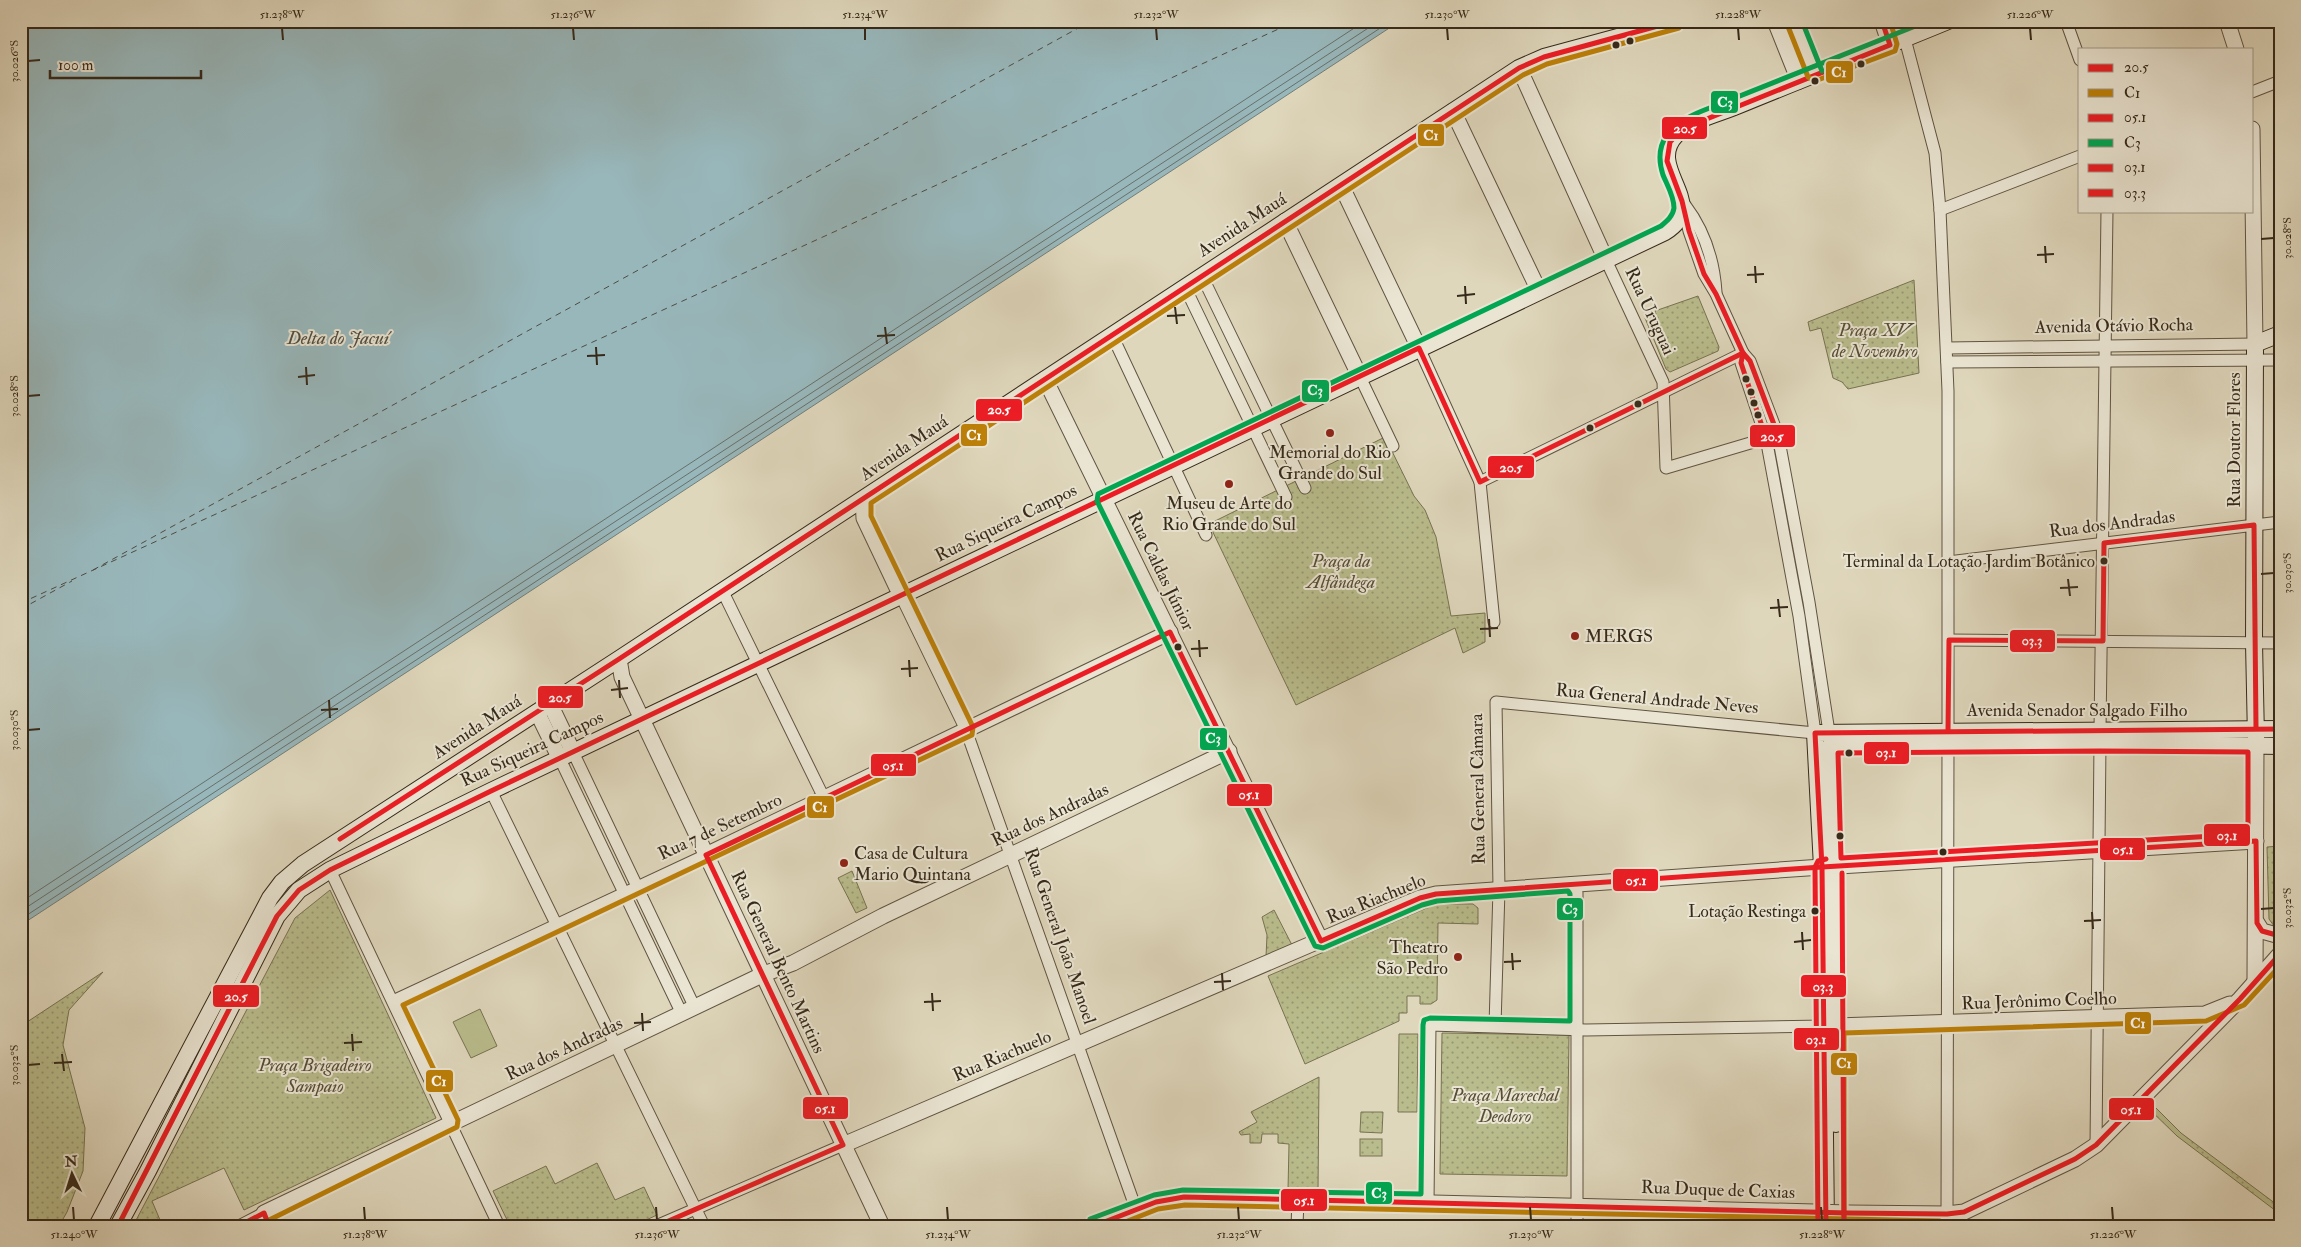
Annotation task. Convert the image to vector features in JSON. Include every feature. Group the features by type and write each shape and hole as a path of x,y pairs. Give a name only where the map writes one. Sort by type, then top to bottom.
{"main road":[{"name":"Avenida Mauá","path":"96,1226 270,898 282,882 322,850 544,708 1519,68 1544,57 1676,21"},
{"path":"1682,201 1667,161 1670,142 1682,129 1948,21"},
{"name":"Rua Siqueira Campos","path":"118,1226 277,916 299,890 330,870 490,791 1673,228 1682,215 1682,201"},
{"name":"Avenida Otávio Rocha","path":"2255,352 2280,334"},
{"name":"Rua Doutor Flores","path":"2255,352 2254,643 2256,746"},
{"name":"Avenida Senador Salgado Filho","path":"1825,737 2100,736 2256,728 2280,729"},
{"name":"Avenida Senador Salgado Filho","path":"2100,736 2280,746"},
{"path":"1825,737 1830,1026 1837,1226"},
{"path":"1826,1226 1830,1026"}],"street":[{"path":"1775,21 1799,80"},
{"path":"1794,21 1816,74"},
{"path":"1882,21 1898,42 1935,153 1940,210 1947,348 1947,1220"},
{"path":"1898,42 1900,21"},
{"path":"2066,21 2078,54"},
{"path":"2227,21 2236,48"},
{"name":"Rua Uruguai","path":"1519,68 1663,382 1666,468 1772,437"},
{"path":"2254,91 2280,81"},
{"path":"1454,111 1539,291"},
{"path":"1940,210 2078,157"},
{"path":"1341,184 1480,482 1494,622"},
{"path":"1682,201 1689,231 1704,274 1716,294 1743,353 1741,363 1772,437 1800,552 1811,614 1825,737"},
{"path":"2096,1145 2096,1017 2103,641 2107,212"},
{"name":"Rua Doutor Flores","path":"2253,212 2255,352"},
{"path":"1285,221 1393,446"},
{"path":"1202,276 1305,488"},
{"path":"1185,287 1286,497"},
{"path":"1112,335 1206,535"},
{"name":"Avenida Otávio Rocha","path":"1947,348 2105,346 2255,352"},
{"path":"2255,352 2280,360"},
{"name":"Avenida Otávio Rocha","path":"1947,362 2105,360 2255,352"},
{"path":"1480,482 1743,353"},
{"name":"Rua Caldas Júnior","path":"1045,379 1321,941"},
{"path":"1772,437 1799,616 1825,737"},
{"path":"1264,453 1283,444"},
{"path":"1275,474 1294,466"},
{"name":"Rua General João Manoel","path":"863,499 864,518 966,730 1012,854 1142,1226"},
{"name":"Rua dos Andradas","path":"1948,562 2280,522"},
{"path":"1788,553 1800,552"},
{"path":"722,590 824,798"},
{"path":"1799,616 1811,614"},
{"name":"Rua 7 de Setembro","path":"393,1001 706,855 1170,632"},
{"path":"1948,640 2280,643"},
{"name":"Rua General Bento Martins","path":"619,659 622,676 882,1226"},
{"name":"Rua General Andrade Neves","path":"1496,702 1825,737"},
{"name":"Rua General Câmara","path":"1495,1026 1498,889 1496,702"},
{"path":"544,708 566,755 583,807 652,953 688,1011"},
{"name":"Rua Doutor Flores","path":"2256,746 2256,980"},
{"name":"Rua dos Andradas","path":"239,1226 267,1220 451,1123 764,974 793,963 883,916 1229,751"},
{"path":"566,755 597,800 638,886 665,946 688,1011"},
{"path":"490,791 704,1226"},
{"path":"583,807 597,800"},
{"path":"597,835 610,829"},
{"name":"Rua Riachuelo","path":"656,1226 1420,898 1436,894 1828,866 2256,841"},
{"path":"330,870 499,1226"},
{"path":"1570,883 1575,887 1577,893 1577,1226"},
{"path":"2257,923 2262,932 2280,936"},
{"path":"652,953 665,946"},
{"name":"Rua Duque de Caxias","path":"1093,1226 1156,1202 1184,1197 1815,1212 1947,1220 2075,1159 2096,1145 2240,999 2279,955"},
{"name":"Rua Jerônimo Coelho","path":"1578,1029 1830,1026 2205,1014 2240,999"},
{"path":"1428,1202 1430,1026 1578,1029"},
{"path":"1297,1226 1298,1200"}],"green space":[{"name":"Praça XV de Novembro","path":"1914,280 1919,373 1848,389 1842,382 1833,378 1821,328 1810,331 1808,322"},
{"path":"1698,296 1719,347 1718,351 1670,372 1666,369 1645,318 1656,314 1655,311"},
{"name":"Praça da Alfândega","path":"1385,437 1414,496 1425,510 1436,537 1451,616 1485,613 1485,642 1463,653 1455,628 1296,705 1209,524"},
{"path":"2280,846 2280,922 2274,926 2269,919 2267,847"},
{"path":"852,871 867,908 856,913 838,878"},
{"name":"Praça Brigadeiro Sampaio","path":"330,890 436,1118 244,1210 224,1168 152,1201 160,1220 149,1226 133,1226 295,918"},
{"path":"1436,904 1473,904 1478,908 1478,924 1438,923 1437,1000 1431,1004 1420,1004 1420,996 1407,996 1407,1013 1399,1013 1399,1021 1305,1064 1268,976"},
{"path":"1274,910 1293,947 1266,957 1267,935 1262,917"},
{"path":"103,972 69,1010 63,1045 85,1128 83,1171 67,1212 59,1226 21,1226 21,1026"},
{"path":"480,1009 497,1046 471,1058 453,1022"},
{"name":"Praça Marechal Deodoro","path":"1442,1033 1569,1035 1567,1176 1440,1174"},
{"path":"1399,1034 1418,1034 1417,1112 1398,1112"},
{"path":"1319,1077 1318,1191 1288,1190 1289,1144 1278,1143 1278,1134 1262,1134 1261,1143 1250,1143 1250,1134 1241,1135 1239,1132 1257,1122 1251,1112"},
{"path":"2148,1100 2181,1133 2280,1207 2280,1214 2177,1136 2144,1104"},
{"path":"1361,1112 1383,1112 1382,1133 1360,1132"},
{"path":"1360,1139 1382,1139 1382,1156 1360,1156"},
{"path":"597,1163 615,1200 644,1187 657,1215 633,1226 510,1226 493,1191 546,1166 555,1184"}],"water":[{"name":"Delta do Jacuí","path":"21,21 1400,21 21,925"}],"ferry route":[{"path":"93,570 1091,21"},
{"path":"21,603 1296,21"},
{"path":"21,609 72,581"}],"transit line":[{"name":"20.5","path":"340,839 619,659 1519,68 1544,57 1676,21"},
{"name":"C3","path":"1802,21 1822,71"},
{"name":"20.5","path":"1743,353 1716,294 1704,274 1689,231 1682,201 1667,161 1670,142 1682,129 1890,45 1882,21"},
{"name":"C1","path":"1787,24 1808,77 1815,81 1895,51 1897,44 1890,21"},
{"name":"C3","path":"1090,1219 1154,1195 1183,1190 1421,1194 1424,1020 1430,1018 1570,1021 1570,894 1568,891 1437,901 1422,905 1323,948 1315,946 1097,501 1098,494 1661,226 1671,216 1674,204 1663,175 1660,152 1667,135 1682,121 1702,111 1928,21"},
{"name":"C1","path":"257,1226 457,1127 458,1120 403,1005 972,735 973,727 871,516 871,503 1523,75 1547,64 1679,28"},
{"name":"20.5","path":"118,1226 277,916 299,890 330,870 491,791 1419,348 1480,482 1743,353"},
{"name":"20.5","path":"1743,353 1750,361 1778,435 1766,438 1741,363 1743,353"},
{"name":"03.3","path":"1948,731 1949,640 2103,641 2104,543 2254,525 2256,728"},
{"name":"05.1","path":"657,1226 843,1145 706,855 1170,632 1321,941 1420,898 1436,894 1822,867 2256,841 2257,923 2262,931 2280,936"},
{"name":"03.3","path":"1826,1226 1822,867 1815,733 2280,729"},
{"name":"03.1","path":"2100,751 2248,752 2248,834 1841,858 1838,753 2100,751"},
{"name":"03.1","path":"1818,1226 1815,867 1818,861 1826,859"},
{"name":"03.1","path":"1842,873 1844,1226"},
{"name":"05.1","path":"1094,1226 1156,1202 1184,1197 1848,1213 1947,1214 1964,1212 2075,1159 2096,1145 2240,999 2280,954"},
{"name":"C1","path":"1844,1226 1844,1033 2206,1021 2244,1005 2280,966"},
{"name":"C1","path":"1115,1226 1158,1209 1185,1205 1940,1221 1940,1226"},
{"name":"05.1","path":"239,1226 264,1213 269,1226"}],"place":[{"name":"Memorial do Rio Grande do Sul","path":"1330,433"},
{"name":"Museu de Arte do Rio Grande do Sul","path":"1229,484"},
{"name":"Terminal da Lotação Jardim Botânico","path":"2104,561"},
{"name":"MERGS","path":"1575,636"},
{"name":"Casa de Cultura Mario Quintana","path":"844,863"},
{"name":"Lotação Restinga","path":"1815,911"},
{"name":"Theatro São Pedro","path":"1458,957"}]}
